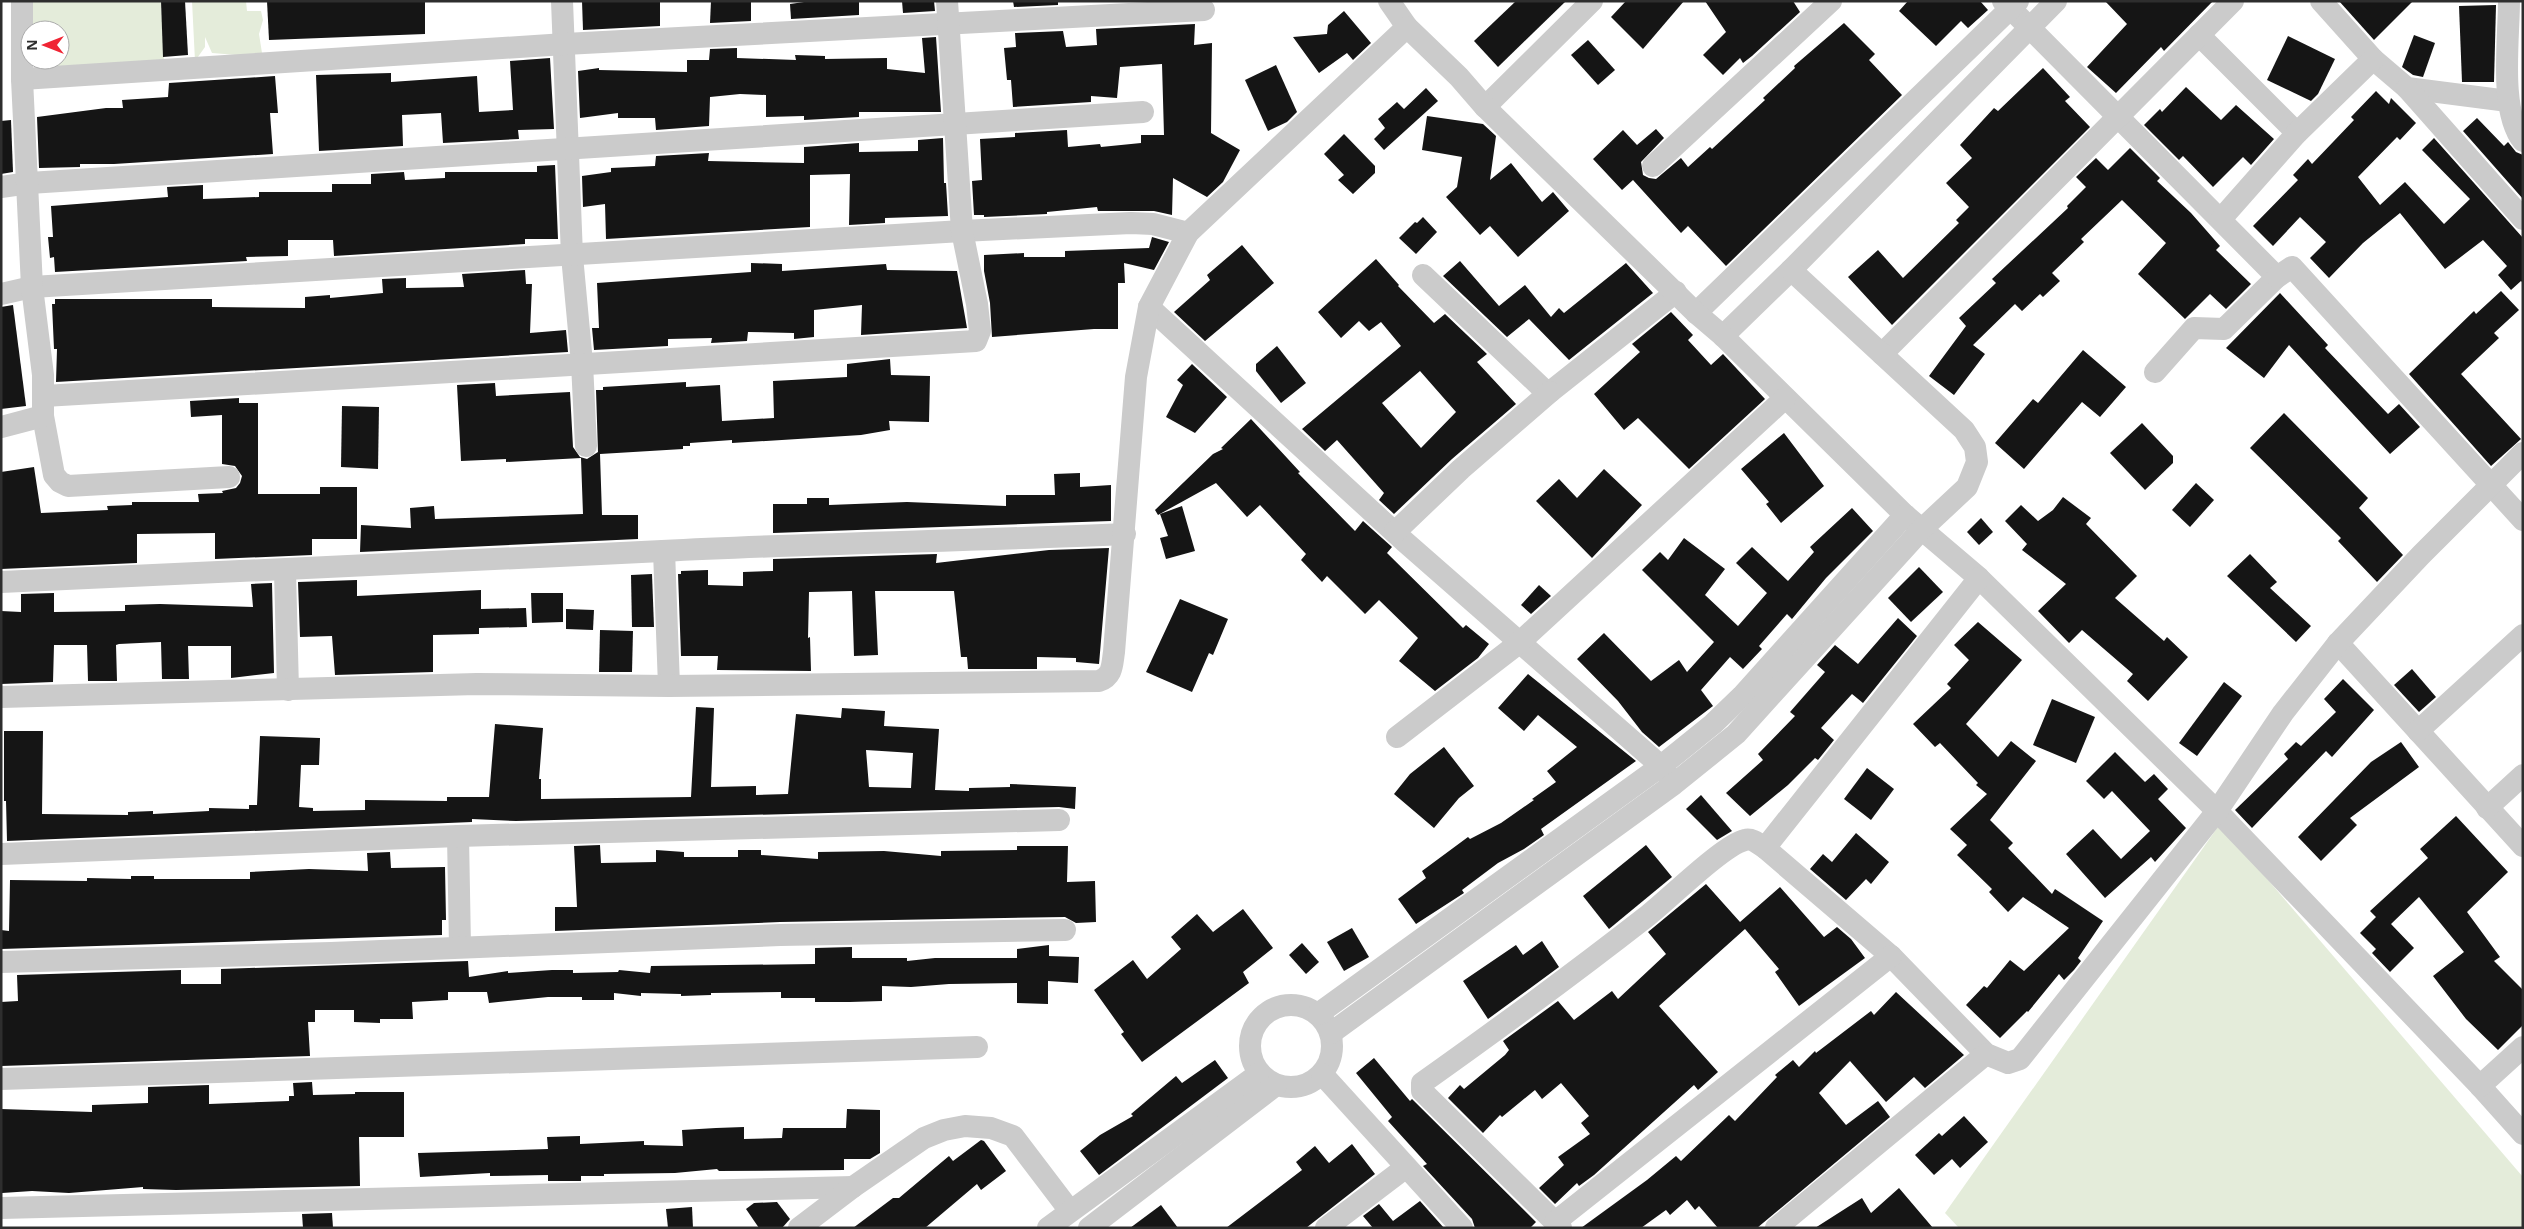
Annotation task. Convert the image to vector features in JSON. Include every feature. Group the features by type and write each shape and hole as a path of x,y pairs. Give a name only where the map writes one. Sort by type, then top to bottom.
{"street":[{"path":"22,1 22,79 29,183 32,287 44,406 54,475 60,482 68,486 228,477"},
{"path":"562,1 572,256 582,363 586,446"},
{"path":"1,427 44,406 582,363 883,348 976,341 980,331 977,304 962,231 947,1"},
{"path":"1389,1 1407,27 1696,313 1723,336 1913,523 1979,578 2217,810 2480,1086 2523,1134"},
{"path":"1485,106 1592,1"},
{"path":"1723,336 1791,270 2056,1"},
{"path":"1882,354 2233,1"},
{"path":"2322,1 2373,59 2407,88 2523,219"},
{"path":"2509,1 2508,101 2511,120 2523,141"},
{"path":"1696,313 2011,4 2030,28 2277,277"},
{"path":"1652,166 1819,6"},
{"path":"22,79 565,44 1204,10"},
{"path":"1,697 477,684 669,686 1099,681 1106,678 1112,672 1125,534 1136,377 1149,306 1188,233 1407,27"},
{"path":"2199,35 2297,133"},
{"path":"2221,219 2297,133 2373,59"},
{"path":"2407,88 2508,101"},
{"path":"1,187 29,183 1143,112"},
{"path":"1,294 32,287 572,256 962,231 1131,223 1153,224 1188,233"},
{"path":"2155,372 2194,328 2224,329 2277,277 2292,267 2523,520"},
{"path":"1318,1014 1661,766 1713,724 1913,523 1967,487 1977,462 1975,447 1964,430 1791,270"},
{"path":"1423,276 1543,389 1550,392"},
{"path":"1395,532 1461,469 1550,392 1676,292"},
{"path":"1149,306 1395,532 1661,766 1674,784"},
{"path":"1397,737 1519,643 1785,398"},
{"path":"1891,956 1558,1225 1422,1091 1422,1083 1513,1019 1604,950 1721,853 1745,839 1754,840 1765,848 1891,956 1986,1054 2008,1063 2020,1059 2217,810 2283,713 2338,643 2491,483 2523,453"},
{"path":"1331,1033 1674,784 1736,734 1913,523"},
{"path":"1,582 285,571 664,551 949,542 1125,534"},
{"path":"664,551 669,686"},
{"path":"285,571 288,690"},
{"path":"1765,848 1979,578"},
{"path":"2418,731 2523,634"},
{"path":"2338,643 2523,846"},
{"path":"2487,808 2523,775"},
{"path":"1,854 458,836 1059,820"},
{"path":"458,836 460,947"},
{"path":"1,962 322,953 780,935 1065,930"},
{"path":"1285,1004 1302,1005 1318,1014 1331,1033 1333,1048 1330,1062 1322,1074 1309,1084 1293,1088 1268,1079 1251,1058 1250,1040 1256,1023 1268,1011 1285,1004"},
{"path":"1,1079 977,1047"},
{"path":"2480,1086 2523,1047"},
{"path":"1776,1228 1986,1054"},
{"path":"1322,1074 1405,1168 1462,1228"},
{"path":"1048,1228 1070,1211 1268,1079"},
{"path":"1089,1228 1268,1079"},
{"path":"799,1228 853,1187 924,1138 955,1127 978,1126 1014,1136 1070,1211"},
{"path":"1326,1228 1405,1168"},
{"path":"1,1208 853,1187"}],"green space":[{"path":"30,1 161,1 164,62 70,66 70,20 32,20"},
{"path":"192,1 246,1 247,11 261,11 263,20 259,34 262,53 237,55 212,53 205,37 205,47 195,61"},
{"path":"2220,824 2523,1177 2523,1228 1959,1228 1945,1213"}],"building":[{"path":"161,1 185,1 188,55 163,57"},
{"path":"267,1 425,1 425,34 269,40"},
{"path":"582,1 660,1 660,26 583,30"},
{"path":"711,1 751,1 751,21 710,23"},
{"path":"811,1 859,1 859,15 791,19 790,4"},
{"path":"902,1 934,1 935,11 903,13"},
{"path":"1013,1 1058,1 1058,5 1014,7"},
{"path":"1516,1 1566,1 1498,67 1474,41"},
{"path":"1626,1 1684,1 1643,49 1611,17"},
{"path":"1705,1 1793,1 1800,12 1752,56 1743,63 1740,58 1723,75 1703,55 1726,32"},
{"path":"1908,1 1980,1 1988,10 1968,28 1961,21 1936,46 1899,11"},
{"path":"2105,1 2213,1 2164,51 2161,47 2116,93 2087,67 2127,24"},
{"path":"2339,1 2413,1 2374,40"},
{"path":"2496,5 2494,82 2462,82 2459,6"},
{"path":"1344,11 1371,43 1353,60 1347,53 1319,73 1293,37 1327,34 1328,25"},
{"path":"1844,23 1875,54 1869,60 1902,95 1726,266 1688,226 1681,233 1633,180 1622,190 1593,159 1623,130 1637,145 1656,129 1664,138 1641,162 1643,175 1656,179 1681,158 1688,167 1710,147 1712,149 1765,100 1763,98 1795,68 1794,66"},
{"path":"1195,24 1194,45 1212,43 1211,133 1240,150 1223,182 1207,197 1173,178 1172,215 1154,211 1098,211 1097,207 1047,212 1047,214 984,217 984,215 974,215 972,181 982,180 980,139 1015,137 1015,133 1067,130 1068,147 1100,144 1101,147 1141,143 1141,135 1164,135 1162,64 1120,67 1117,98 1091,96 1091,102 1013,107 1011,80 1007,80 1004,48 1016,47 1015,33 1063,31 1066,47 1097,45 1096,29"},
{"path":"2414,35 2435,43 2423,77 2413,75 2402,67"},
{"path":"2288,36 2335,59 2318,94 2311,101 2267,80"},
{"path":"936,37 941,112 859,112 859,117 804,120 804,116 766,117 766,95 740,94 710,97 709,126 656,130 655,118 618,118 618,113 580,118 578,71 599,68 599,70 687,72 687,60 709,60 710,49 737,48 737,58 796,60 795,55 825,56 825,59 887,58 887,69 925,73 922,38"},
{"path":"1588,40 1615,70 1598,85 1571,55"},
{"path":"550,58 554,129 518,130 519,139 443,143 441,113 402,115 403,146 319,151 316,75 391,73 391,82 477,76 479,112 513,110 510,61"},
{"path":"1276,65 1297,112 1287,122 1268,131 1245,80"},
{"path":"2043,68 2070,97 2065,101 2090,127 1892,325 1848,277 1878,250 1903,278 1959,223 1956,220 1969,207 1946,183 1972,158 1960,145 1994,108 1998,111"},
{"path":"275,76 278,113 270,113 273,154 114,164 80,164 80,167 39,168 37,117 106,108 123,108 122,100 168,97 169,83"},
{"path":"2186,87 2221,120 2236,105 2274,139 2251,165 2243,157 2213,187 2183,156 2179,160 2144,125 2160,109 2162,112"},
{"path":"1426,88 1438,101 1384,150 1374,139 1385,128 1378,119 1397,102 1404,109"},
{"path":"2376,91 2389,104 2391,98 2416,123 2400,140 2397,137 2358,177 2380,205 2405,182 2444,224 2470,199 2422,150 2434,138 2523,238 2523,283 2521,281 2511,290 2498,275 2507,266 2483,240 2445,269 2400,213 2363,243 2329,278 2310,258 2326,242 2300,217 2273,246 2253,226 2298,180 2293,175 2308,159 2312,164 2354,120 2351,117"},
{"path":"1427,116 1483,124 1496,136 1490,180 1511,163 1542,202 1553,192 1569,211 1518,257 1490,226 1480,235 1446,197 1457,187 1462,157 1422,150"},
{"path":"2477,118 2504,146 2508,142 2516,152 2523,155 2523,199 2463,131"},
{"path":"11,120 13,172 1,174 1,121"},
{"path":"1344,134 1375,166 1375,173 1353,194 1338,180 1344,175 1324,154"},
{"path":"943,138 944,183 946,183 948,216 885,218 885,223 849,225 850,174 810,175 810,227 606,239 605,204 583,207 582,176 611,172 611,168 655,166 656,156 709,153 708,161 804,163 804,147 859,143 859,152 918,151 918,140"},
{"path":"2130,148 2160,178 2157,181 2191,213 2220,246 2216,250 2251,284 2226,309 2210,294 2185,319 2138,274 2166,243 2122,200 2081,239 2084,242 2052,273 2060,281 2043,297 2040,294 2022,311 2015,304 1973,345 1985,354 1954,395 1929,376 1966,326 1959,318 1996,283 1992,279 2068,208 2067,206 2086,187 2076,177 2096,158 2108,170"},
{"path":"555,165 558,239 525,239 525,244 334,256 333,240 288,240 288,256 246,257 247,261 55,272 54,257 50,258 48,237 53,237 51,206 168,197 167,187 203,185 203,199 259,197 259,192 332,192 332,184 371,184 371,174 404,172 405,180 445,178 445,172 537,172 537,166"},
{"path":"1423,217 1437,232 1416,254 1399,238 1415,222 1417,223"},
{"path":"1152,237 1169,242 1154,270 1124,263 1125,283 1118,283 1118,329 1094,329 992,337 990,303 984,271 984,255 1024,253 1024,257 1065,257 1065,251 1149,248"},
{"path":"1242,245 1274,283 1205,341 1174,312 1210,280 1207,275"},
{"path":"1376,259 1398,286 1434,323 1445,314 1487,354 1477,362 1516,404 1452,459 1394,514 1379,500 1384,493 1337,440 1325,451 1302,429 1401,346 1381,322 1369,331 1359,321 1341,338 1318,312","holes":["1420,371 1456,412 1421,448 1382,403"]},
{"path":"1460,261 1499,306 1525,285 1551,317 1559,308 1564,313 1626,263 1653,293 1569,360 1529,319 1507,337 1443,276"},
{"path":"751,263 782,264 782,271 886,264 887,270 957,271 967,328 861,335 862,305 814,310 814,337 794,339 794,333 748,332 747,341 711,343 712,338 668,339 668,346 594,350 592,328 599,328 597,283 751,272"},
{"path":"525,270 526,284 532,284 530,333 566,330 568,352 56,382 57,349 54,349 52,304 55,304 55,299 212,299 212,307 305,308 305,297 330,295 330,298 383,293 382,279 406,278 406,288 464,287 462,274"},
{"path":"2501,291 2519,310 2494,333 2499,338 2461,374 2521,439 2491,466 2409,374 2474,311 2476,314"},
{"path":"2280,293 2328,345 2325,348 2388,414 2399,404 2420,427 2390,454 2289,345 2264,378 2226,348"},
{"path":"13,305 26,406 1,409 1,307"},
{"path":"1671,312 1693,335 1688,340 1711,365 1723,354 1765,399 1689,469 1638,418 1624,430 1594,394 1640,352 1632,344"},
{"path":"1277,346 1306,383 1281,403 1256,371 1256,364"},
{"path":"2083,350 2126,387 2100,417 2082,402 2024,469 1995,443 2033,399 2038,403"},
{"path":"890,359 891,375 930,376 929,422 889,421 890,430 861,435 732,443 732,440 690,443 690,446 683,446 683,449 600,454 602,515 638,515 638,539 360,552 361,525 411,528 410,508 434,506 435,519 583,514 581,458 506,462 506,459 461,461 457,385 495,383 496,396 570,392 573,447 580,457 587,459 598,452 596,390 603,390 603,387 686,382 686,387 720,385 722,421 774,418 773,381 847,377 847,364"},
{"path":"1192,364 1227,397 1195,433 1166,417 1183,385 1177,380"},
{"path":"239,398 239,403 258,403 258,494 320,494 320,487 357,487 357,539 312,539 312,555 215,559 215,533 137,534 137,563 1,569 1,472 34,467 41,513 108,510 107,506 132,505 132,502 199,502 198,494 223,493 222,491 236,488 242,476 235,466 222,464 222,415 191,417 190,401"},
{"path":"342,406 379,407 378,469 341,467"},
{"path":"2284,413 2368,498 2359,508 2403,555 2377,582 2338,541 2341,538 2250,448"},
{"path":"1251,419 1300,472 1298,473 1355,531 1363,521 1392,547 1387,553 1463,628 1466,625 1489,644 1478,658 1435,691 1399,661 1418,638 1379,600 1365,614 1327,576 1322,582 1301,560 1306,554 1260,505 1247,517 1216,483 1158,515 1155,510 1213,454 1223,449 1221,448"},
{"path":"2142,423 2173,456 2173,463 2145,490 2110,453"},
{"path":"1784,433 1824,486 1781,523 1766,504 1769,502 1741,469"},
{"path":"1604,469 1642,505 1592,558 1536,501 1559,479 1577,498"},
{"path":"1080,473 1080,487 1111,485 1111,521 773,533 773,504 807,504 807,498 829,498 829,505 907,502 1006,506 1006,495 1055,495 1054,474"},
{"path":"2196,483 2214,500 2190,527 2172,510"},
{"path":"2063,497 2091,518 2086,524 2137,576 2115,598 2164,641 2167,637 2188,657 2148,701 2127,681 2133,674 2082,630 2069,643 2038,611 2066,584 2022,550 2027,544 2005,521 2021,505 2038,521 2053,510"},
{"path":"1182,506 1195,551 1166,559 1160,538 1168,536 1160,514"},
{"path":"1852,508 1873,531 1826,578 1792,619 1787,614 1759,646 1762,649 1743,669 1730,657 1701,690 1713,706 1659,747 1642,732 1618,701 1577,659 1604,633 1651,681 1679,660 1687,672 1714,642 1642,570 1660,552 1668,560 1684,538 1725,569 1705,595 1738,626 1767,593 1736,563 1752,547 1788,581 1814,552 1810,547"},
{"path":"1981,518 1993,532 1979,545 1967,532"},
{"path":"1109,548 1099,664 1076,662 1076,658 1037,657 1037,669 968,669 967,657 961,657 954,591 875,591 878,655 854,656 852,591 809,592 808,638 810,637 811,671 717,670 718,656 681,656 678,574 681,574 681,571 708,570 708,585 743,586 743,572 773,571 773,559 937,554 936,563 1049,550"},
{"path":"2250,554 2277,582 2270,588 2311,626 2296,642 2227,576"},
{"path":"1919,567 1943,592 1911,622 1888,598"},
{"path":"652,574 654,627 632,627 631,575"},
{"path":"357,580 357,596 481,590 481,609 526,608 527,627 479,628 479,634 433,635 433,672 335,675 332,636 300,637 298,582"},
{"path":"272,583 274,673 231,678 231,646 188,646 189,679 162,679 161,642 116,645 117,681 88,681 87,645 54,645 53,682 1,684 1,611 21,612 21,594 54,593 54,612 125,611 125,605 160,604 253,607 251,584"},
{"path":"1539,585 1551,596 1531,614 1521,605"},
{"path":"531,593 563,593 563,622 532,623"},
{"path":"1180,599 1228,619 1213,655 1209,653 1192,692 1146,672"},
{"path":"566,609 594,610 593,630 566,629"},
{"path":"1898,618 1917,636 1863,703 1852,694 1821,728 1834,740 1818,760 1815,758 1788,785 1750,816 1726,793 1763,760 1758,754 1795,716 1790,712 1825,672 1817,665 1835,645 1858,664"},
{"path":"1978,622 2022,660 1966,724 1998,757 2011,741 2036,761 1990,820 2013,843 2008,848 2052,894 2055,889 2103,921 2078,958 2081,961 2074,970 2064,980 2059,974 2028,1012 2000,1038 1966,1005 1984,986 1987,988 2010,960 2024,971 2069,928 2023,897 2008,912 1989,892 1992,889 1957,855 1967,845 1950,829 1987,794 1976,785 1978,783 1940,743 1935,747 1913,724 1951,688 1947,684 1969,660 1954,645"},
{"path":"600,630 633,631 632,672 599,672"},
{"path":"2412,669 2436,697 2419,712 2394,685"},
{"path":"1528,674 1636,761 1541,829 1544,835 1524,849 1498,863 1462,890 1464,893 1416,924 1398,899 1426,878 1422,871 1468,837 1470,839 1501,823 1534,800 1532,799 1556,782 1547,771 1577,747 1538,715 1524,731 1498,708"},
{"path":"2343,679 2374,710 2332,757 2326,751 2252,828 2235,810 2288,759 2284,754 2296,742 2301,746 2336,712 2324,699"},
{"path":"2224,682 2242,696 2197,756 2179,743"},
{"path":"2052,699 2095,717 2076,763 2033,745"},
{"path":"696,707 714,708 711,787 756,786 756,795 788,794 796,714 841,718 842,708 885,711 884,726 939,729 935,790 969,791 969,788 1010,787 1010,784 1076,787 1075,809 1059,807 516,821 472,819 472,822 7,841 6,801 4,801 4,731 43,731 42,814 128,815 128,812 153,811 153,814 209,811 209,808 249,809 249,805 257,805 260,736 320,738 319,765 301,765 299,807 313,808 313,811 365,810 365,800 447,801 447,797 489,797 495,724 543,728 539,779 541,779 541,799 691,797","holes":["866,750 913,753 911,788 869,787"]},
{"path":"2401,742 2419,767 2350,818 2357,825 2321,861 2298,837 2371,762"},
{"path":"1444,747 1474,786 1459,798 1434,828 1394,794 1410,774"},
{"path":"2115,752 2145,782 2154,774 2168,789 2158,799 2186,828 2155,862 2151,857 2105,898 2066,854 2093,829 2121,859 2150,831 2112,791 2104,799 2086,781"},
{"path":"1867,768 1894,789 1871,820 1844,799"},
{"path":"1701,795 1732,831 1717,840 1686,809"},
{"path":"2456,816 2508,872 2467,912 2500,957 2494,961 2523,990 2523,1025 2498,1050 2466,1019 2433,976 2464,952 2419,897 2391,924 2414,948 2390,972 2372,953 2376,949 2360,933 2376,917 2370,911 2428,858 2420,849"},
{"path":"1856,833 1889,862 1871,884 1866,879 1846,900 1810,869 1823,854 1832,862"},
{"path":"600,845 601,863 656,862 656,850 684,852 684,857 738,857 738,850 761,850 761,855 818,859 818,852 884,851 941,856 941,851 1017,850 1017,846 1068,846 1067,882 1095,881 1096,922 1076,923 1065,917 780,922 555,931 555,907 577,907 574,846"},
{"path":"1646,845 1672,877 1609,929 1583,896"},
{"path":"390,852 391,868 445,867 446,920 442,920 442,935 1,949 1,930 9,931 10,880 87,881 87,878 131,879 131,876 154,876 154,879 250,879 250,872 309,869 368,871 367,853"},
{"path":"1706,884 1740,922 1780,887 1824,937 1837,927 1851,939 1865,958 1799,1006 1775,972 1779,969 1745,929 1659,1006 1718,1072 1698,1090 1694,1085 1594,1175 1579,1186 1577,1183 1555,1204 1539,1188 1564,1165 1558,1157 1590,1134 1581,1123 1589,1116 1561,1083 1542,1099 1535,1090 1502,1117 1500,1115 1483,1133 1448,1098 1460,1085 1464,1089 1505,1055 1509,1050 1503,1041 1558,1001 1574,1020 1612,991 1618,999 1666,954 1648,932"},
{"path":"1243,909 1273,948 1243,972 1249,983 1142,1062 1121,1034 1124,1032 1094,990 1133,960 1147,979 1181,949 1171,937 1197,914 1213,932"},
{"path":"1352,928 1369,957 1344,971 1327,942"},
{"path":"1542,941 1559,967 1488,1019 1463,981 1516,945 1523,955"},
{"path":"1302,943 1319,962 1306,974 1289,955"},
{"path":"1049,945 1049,956 1079,957 1078,983 1048,981 1048,1004 1017,1003 1017,983 949,984 911,987 882,986 882,1001 850,1002 815,1002 815,998 781,998 781,992 711,993 711,995 681,996 681,994 641,993 641,996 614,993 614,1000 582,1000 582,997 548,997 489,1003 487,992 448,992 448,1000 412,1002 413,1019 380,1019 380,1023 354,1022 354,1010 315,1010 315,1022 308,1022 310,1056 1,1066 1,1002 18,1001 17,975 181,970 181,984 221,984 221,969 468,961 469,977 508,971 508,973 552,970 573,970 573,973 618,972 619,970 650,973 651,966 815,964 815,948 852,947 852,958 907,958 907,961 935,958 1017,958 1017,949"},
{"path":"1896,992 1964,1055 1925,1088 1914,1077 1886,1102 1850,1061 1819,1093 1846,1125 1878,1101 1890,1117 1757,1228 1718,1228 1699,1206 1695,1210 1687,1200 1670,1215 1666,1210 1641,1228 1581,1228 1647,1180 1676,1156 1681,1161 1729,1115 1735,1121 1777,1077 1775,1075 1793,1060 1799,1067 1815,1051 1816,1053 1871,1011 1874,1015"},
{"path":"1374,1058 1410,1101 1412,1099 1536,1222 1530,1228 1475,1228 1472,1219 1423,1166 1427,1164 1388,1121 1392,1117 1356,1073"},
{"path":"1215,1060 1228,1078 1099,1175 1080,1151 1100,1135 1133,1116 1131,1114 1176,1076 1182,1083"},
{"path":"312,1082 313,1095 355,1094 355,1092 404,1092 404,1137 359,1137 360,1186 176,1190 143,1189 143,1187 69,1193 32,1191 2,1193 1,1109 92,1112 92,1105 148,1103 148,1087 209,1085 209,1104 289,1101 289,1096 294,1096 293,1083"},
{"path":"847,1109 880,1110 880,1153 870,1159 844,1159 844,1170 719,1171 717,1169 675,1173 581,1176 581,1181 548,1181 548,1175 490,1176 490,1173 420,1177 418,1153 548,1149 547,1137 580,1136 580,1144 644,1141 644,1145 683,1146 682,1130 716,1128 744,1127 744,1139 782,1138 783,1128 846,1128"},
{"path":"1964,1116 1988,1142 1960,1168 1952,1159 1934,1175 1915,1155 1939,1133 1942,1136"},
{"path":"981,1140 984,1141 1006,1171 981,1190 977,1184 925,1228 853,1228 893,1198 899,1198 949,1156 953,1161"},
{"path":"1352,1144 1375,1174 1306,1228 1226,1228 1302,1170 1296,1162 1315,1146 1329,1163"},
{"path":"1899,1188 1933,1228 1815,1228 1862,1198 1871,1213"},
{"path":"1420,1201 1444,1228 1373,1228 1363,1216 1379,1204 1393,1221"},
{"path":"777,1202 790,1219 782,1228 759,1228 746,1209 754,1203"},
{"path":"1161,1205 1178,1228 1130,1228"},
{"path":"692,1207 693,1228 668,1228 666,1209"},
{"path":"332,1213 333,1228 303,1228 302,1214"}]}
